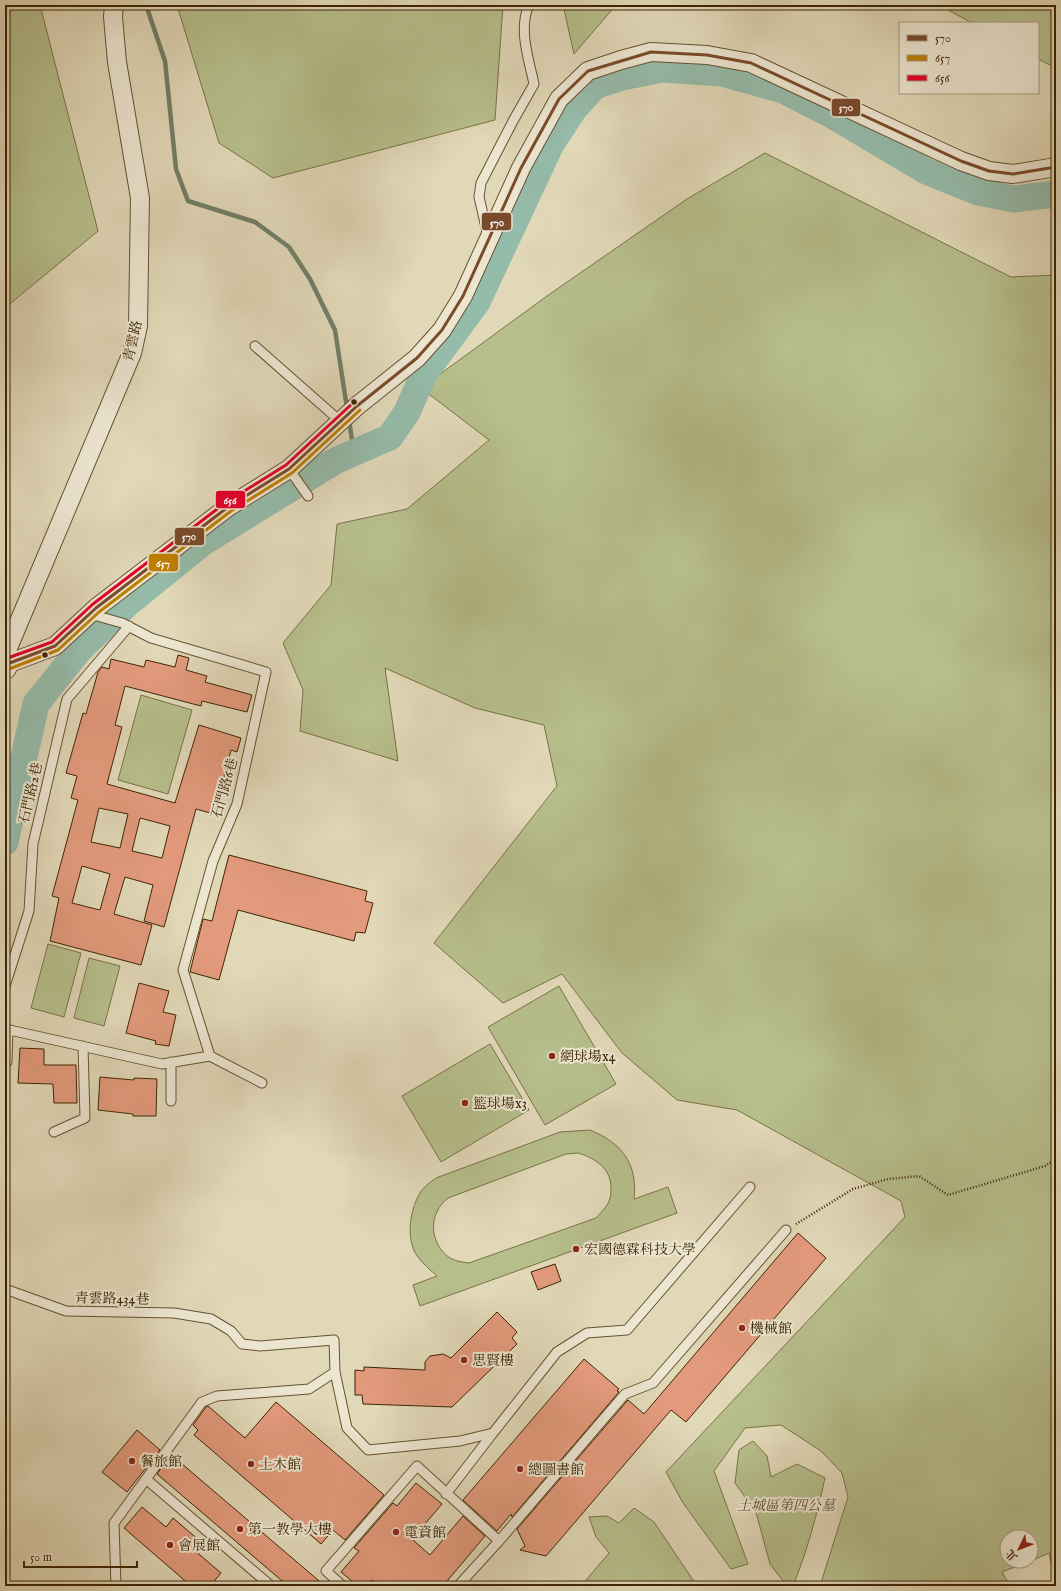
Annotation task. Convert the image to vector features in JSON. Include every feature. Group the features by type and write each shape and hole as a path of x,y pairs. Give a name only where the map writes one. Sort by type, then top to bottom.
{"street":[{"name":"青雲路","path":"5,661 132,353 138,326 140,198 117,62 113,17 114,5"},
{"path":"5,661 55,646 90,614 228,507 289,469 357,406 417,358 442,330 464,296 521,168 559,99 588,71 651,52 707,55 751,63 961,161 989,171 1012,174 1056,168"}],"lane":[{"path":"489,239 479,197 481,183 534,84 526,46 524,15 529,5"},
{"path":"255,346 340,421"},
{"path":"289,469 308,496"},
{"path":"90,614 125,624"},
{"name":"石門路2巷","path":"5,986 29,911 33,844 67,699 125,624"},
{"name":"石門路6巷","path":"125,624 151,638 266,672 237,804 213,861 183,970 210,1056"},
{"path":"7,1062 7,1029 162,1064 210,1056 262,1083"},
{"path":"54,1132 85,1118 83,1046"},
{"path":"171,1062 171,1101"},
{"path":"446,1494 557,1352 587,1333 627,1330 750,1187"},
{"path":"458,1586 499,1541 625,1394 653,1383 786,1230"},
{"name":"青雲路434巷","path":"5,1290 66,1311 174,1313 210,1319 231,1331 242,1344 260,1346 334,1340 335,1372"},
{"path":"116,1586 114,1523 202,1402 217,1396 309,1390 335,1372 346,1428 368,1450 460,1441 493,1433"},
{"path":"339,1585 326,1571 417,1466 499,1541"},
{"path":"146,1479 271,1586"}],"path":[{"path":"786,1230 853,1190 888,1179 918,1176 948,1195 1045,1166 1056,1159"}],"green space":[{"path":"5,5 40,5 98,231 5,308"},
{"path":"177,5 503,5 495,120 273,178 219,143"},
{"path":"563,5 616,5 574,54"},
{"path":"939,5 1056,5 1056,68 1039,60 1039,22 970,22"},
{"path":"765,153 1011,277 1056,275 1056,1567 1052,1567 1049,1553 1039,1557 1039,1529 999,1529 999,1569 1010,1569 1002,1572 1010,1586 820,1586 848,1497 842,1473 821,1451 781,1425 745,1428 714,1471 748,1564 731,1569 683,1503 666,1472 905,1217 901,1201 737,1110 677,1100 622,1053 562,974 503,1003 434,943 557,786 544,725 475,708 385,668 398,761 300,731 303,690 283,643 331,585 337,524 407,509 489,440 421,388 547,296 687,199"},
{"path":"141,695 192,710 168,794 118,780"},
{"path":"48,944 81,953 64,1017 31,1008"},
{"path":"89,958 120,966 104,1026 74,1018"},
{"name":"網球場x4","path":"559,986 616,1084 545,1125 488,1027"},
{"name":"籃球場x3","path":"490,1044 529,1110 441,1162 402,1096"},
{"path":"590,1130 611,1141 626,1156 630,1165 635,1187 634,1199 668,1187 677,1213 420,1306 413,1285 437,1276 417,1256 411,1241 410,1227 412,1213 421,1191 436,1178 560,1132","holes":["578,1153 596,1161 601,1165 605,1169 610,1181 610,1199 596,1218 469,1263 451,1259 440,1249 434,1234 435,1218 437,1211 448,1198 566,1154"]},
{"name":"土城區第四公墓","path":"753,1441 767,1456 771,1477 797,1464 825,1478 819,1506 803,1560 793,1586 787,1586 770,1564 756,1512 735,1483 739,1450"},
{"path":"634,1508 654,1522 697,1586 581,1586 609,1553 596,1537 589,1517 607,1516 619,1523"}],"building":[{"path":"178,655 189,658 186,670 207,676 205,682 252,695 247,712 202,701 201,706 125,686 115,725 122,727 107,784 175,803 199,725 241,738 237,752 231,750 214,814 196,809 164,927 144,921 153,885 125,877 114,914 152,925 141,965 50,941 59,898 52,896 78,800 71,798 77,776 66,773 83,713 86,714 98,672 102,667 109,669 111,659 144,667 146,660 175,667","holes":["99,808 128,814 120,848 91,842","140,818 170,826 162,858 132,851","82,866 110,874 100,910 72,903"]},
{"path":"229,855 367,891 365,901 373,903 365,933 356,932 354,941 238,910 219,980 190,972 203,919 212,921"},
{"path":"139,983 169,991 163,1012 176,1015 169,1046 155,1044 156,1041 126,1033"},
{"path":"20,1048 44,1049 44,1065 76,1065 77,1103 54,1103 53,1084 18,1083"},
{"path":"100,1077 134,1080 134,1078 157,1079 156,1116 133,1116 133,1114 98,1110"},
{"path":"798,1233 826,1258 686,1422 671,1410 546,1556 520,1550 525,1546 517,1529 628,1400 644,1414"},
{"path":"555,1264 561,1281 538,1290 531,1272"},
{"name":"思賢樓","path":"497,1312 517,1332 512,1338 517,1344 452,1407 363,1404 362,1395 355,1395 355,1370 364,1371 364,1367 425,1370 425,1362 430,1356 443,1354 451,1358"},
{"name":"總圖書館","path":"584,1359 619,1389 617,1391 619,1392 512,1517 511,1514 497,1531 463,1500"},
{"name":"土木館","path":"276,1402 384,1495 345,1540 333,1530 321,1544 194,1435 198,1430 193,1425 208,1406 245,1438"},
{"name":"餐旅館","path":"137,1430 160,1450 127,1492 102,1472"},
{"name":"第一教學大樓","path":"169,1457 173,1460 175,1458 325,1586 288,1586 157,1474"},
{"name":"電資館","path":"416,1483 442,1504 412,1539 430,1555 463,1516 485,1536 443,1586 380,1586 372,1580 367,1586 358,1586 341,1572 359,1551 354,1548 393,1503 397,1506"},
{"name":"會展館","path":"142,1507 166,1527 173,1518 200,1541 193,1549 221,1573 210,1586 191,1586 124,1528"}],"waterway":[{"path":"146,5 165,61 176,169 188,201 255,222 289,247 310,279 335,330 347,408"},
{"path":"5,842 36,704 79,650 127,604 202,543 335,461 390,437 407,412 424,374 477,302 550,146 574,109 595,86 622,77 663,69 722,73 783,90 830,114 926,171 978,192 1014,199 1056,194"},
{"path":"349,420 354,453"}],"transit line":[{"name":"570","path":"7,664 55,646 96,608 228,507 289,469 357,406 417,358 442,330 463,296 521,168 559,99 588,71 651,52 707,55 751,63 961,161 989,171 1013,174 1056,167"},
{"name":"656","path":"5,659 52,642 93,604 225,503 286,465 354,402"},
{"name":"657","path":"9,669 58,650 99,612 231,511 292,473 360,410"}],"place":[{"name":"網球場x4","path":"552,1056"},
{"name":"籃球場x3","path":"465,1103"},
{"name":"宏國德霖科技大學","path":"576,1249"},
{"name":"機械館","path":"742,1328"},
{"name":"思賢樓","path":"464,1360"},
{"name":"餐旅館","path":"132,1461"},
{"name":"土木館","path":"251,1464"},
{"name":"總圖書館","path":"520,1469"},
{"name":"第一教學大樓","path":"240,1529"},
{"name":"電資館","path":"396,1532"},
{"name":"會展館","path":"170,1545"}]}
